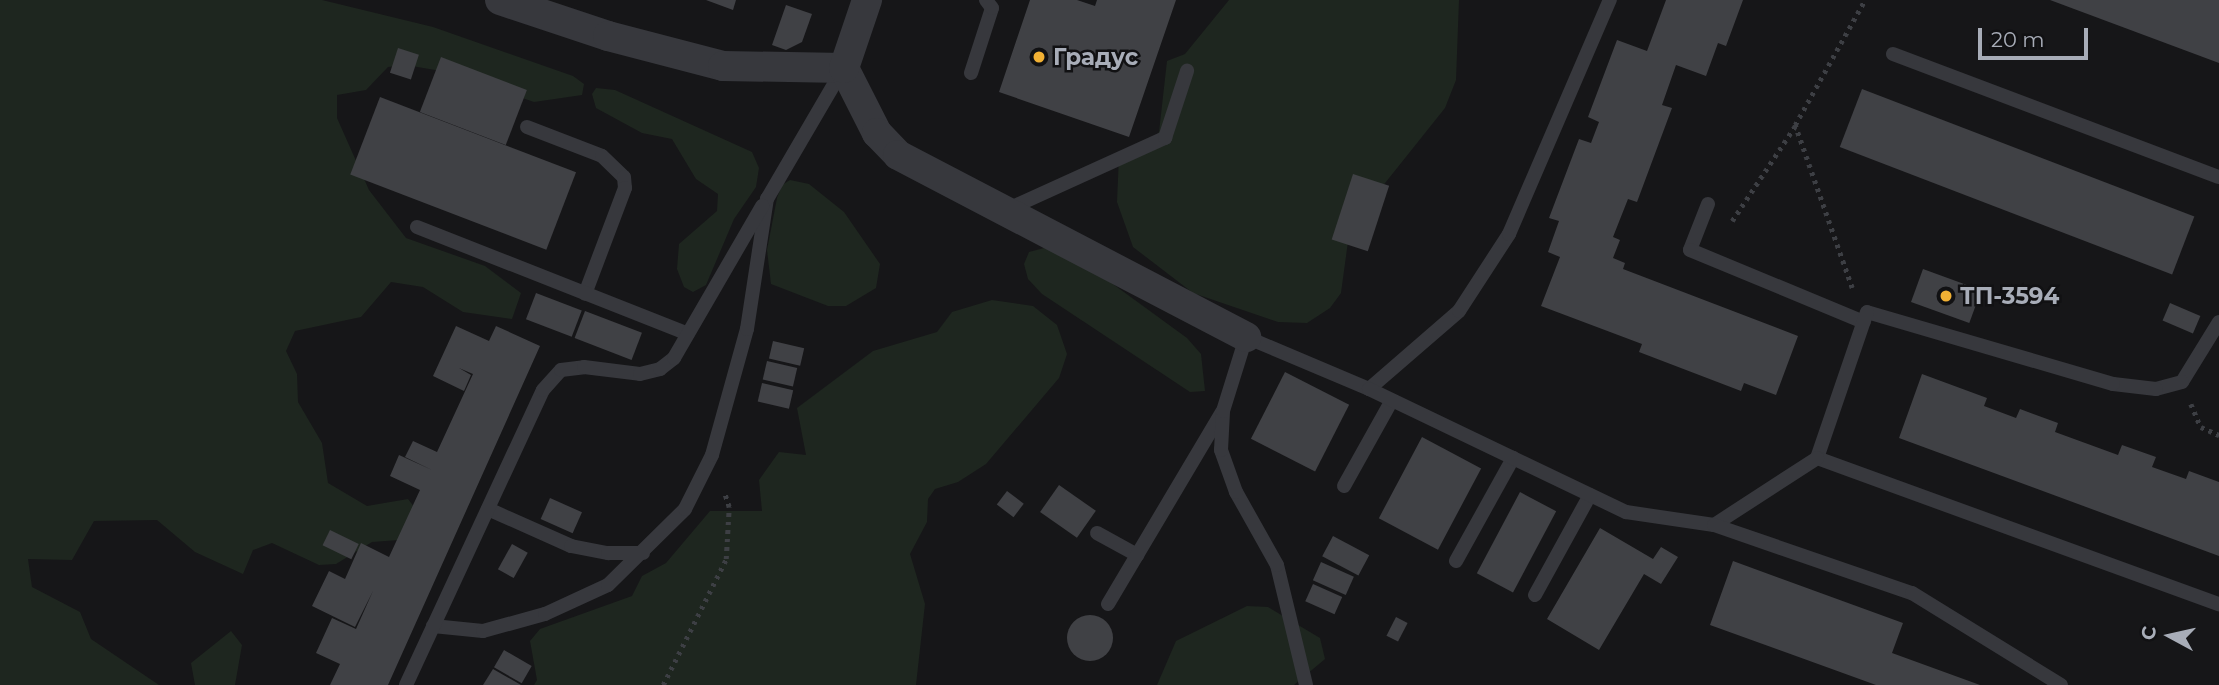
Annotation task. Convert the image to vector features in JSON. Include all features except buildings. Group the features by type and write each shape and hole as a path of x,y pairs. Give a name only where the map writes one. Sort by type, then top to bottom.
{"street":[{"path":"500,0 608,36 723,66 844,68"},
{"path":"867,0 844,68 877,133 898,155 1246,337"}],"lane":[{"path":"971,73 992,8 986,0"},
{"path":"1369,389 1459,311 1509,234 1610,0"},
{"path":"1893,54 2219,177"},
{"path":"406,685 543,390 561,370 584,367 640,374 660,369 674,358 844,68"},
{"path":"1006,210 1165,138 1187,71"},
{"path":"527,127 602,156 624,177 625,188 585,294"},
{"path":"433,625 483,631 545,614 608,585 685,509 712,455 747,329 766,199"},
{"path":"1708,204 1690,250 1865,317 2113,384 2157,389 2182,382 2219,322"},
{"path":"417,228 688,334"},
{"path":"1714,525 1818,458 1865,317"},
{"path":"1108,604 1223,411 1246,337 1369,389 1626,512 1714,525 1912,593 2062,685"},
{"path":"1344,486 1392,400"},
{"path":"1223,411 1221,450 1236,492 1278,565 1306,685"},
{"path":"1456,561 1513,458"},
{"path":"1818,458 2219,604"},
{"path":"1535,595 1590,495"},
{"path":"488,509 571,546 608,553 643,553"},
{"path":"1097,533 1137,555"}],"path":[{"path":"1706,257 1795,125 1865,0"},
{"path":"1795,125 1845,277 1865,317"},
{"path":"2182,382 2201,427 2219,435"},
{"path":"663,685 726,559 729,507 712,455"}],"shaded area":[{"path":"0,0 322,0 433,27 573,76 584,84 582,95 534,102 447,72 406,65 388,67 366,90 337,95 337,118 369,190 406,238 485,266 521,293 512,319 463,312 423,287 391,282 361,317 295,331 286,351 297,374 298,402 322,443 328,483 367,506 408,499 418,512 399,540 372,542 336,564 319,565 272,543 253,550 243,574 195,552 157,520 94,521 72,560 28,559 32,587 80,612 91,639 159,685 0,685"},
{"path":"1229,0 1459,0 1456,80 1445,108 1350,227 1341,293 1330,308 1307,323 1278,322 1193,293 1133,247 1117,202 1119,156 1142,151 1159,132 1167,61 1185,54"},
{"path":"596,88 615,90 752,152 759,168 756,187 734,219 706,285 693,292 684,287 677,269 679,244 717,211 718,194 696,179 672,139 642,133 596,108 592,94"},
{"path":"790,180 809,184 844,212 880,264 876,288 846,306 828,306 771,284 767,250 777,198 782,185"},
{"path":"1044,248 1073,255 1187,338 1201,354 1205,391 1190,392 1042,294 1028,279 1024,264 1029,252"},
{"path":"992,300 1033,306 1057,325 1067,354 1059,378 986,464 958,482 935,489 928,499 927,522 910,554 925,604 916,685 534,685 537,680 530,641 540,629 632,596 642,576 666,563 710,511 762,511 759,480 779,452 806,455 797,408 873,351 937,332 952,312"},
{"path":"1247,606 1268,607 1320,638 1325,659 1294,685 1157,685 1176,641"},
{"path":"231,631 242,645 235,685 195,685 191,663"}],"place":[{"name":"Градус","path":"1039,57"},
{"name":"ТП-3594","path":"1946,296"}]}
